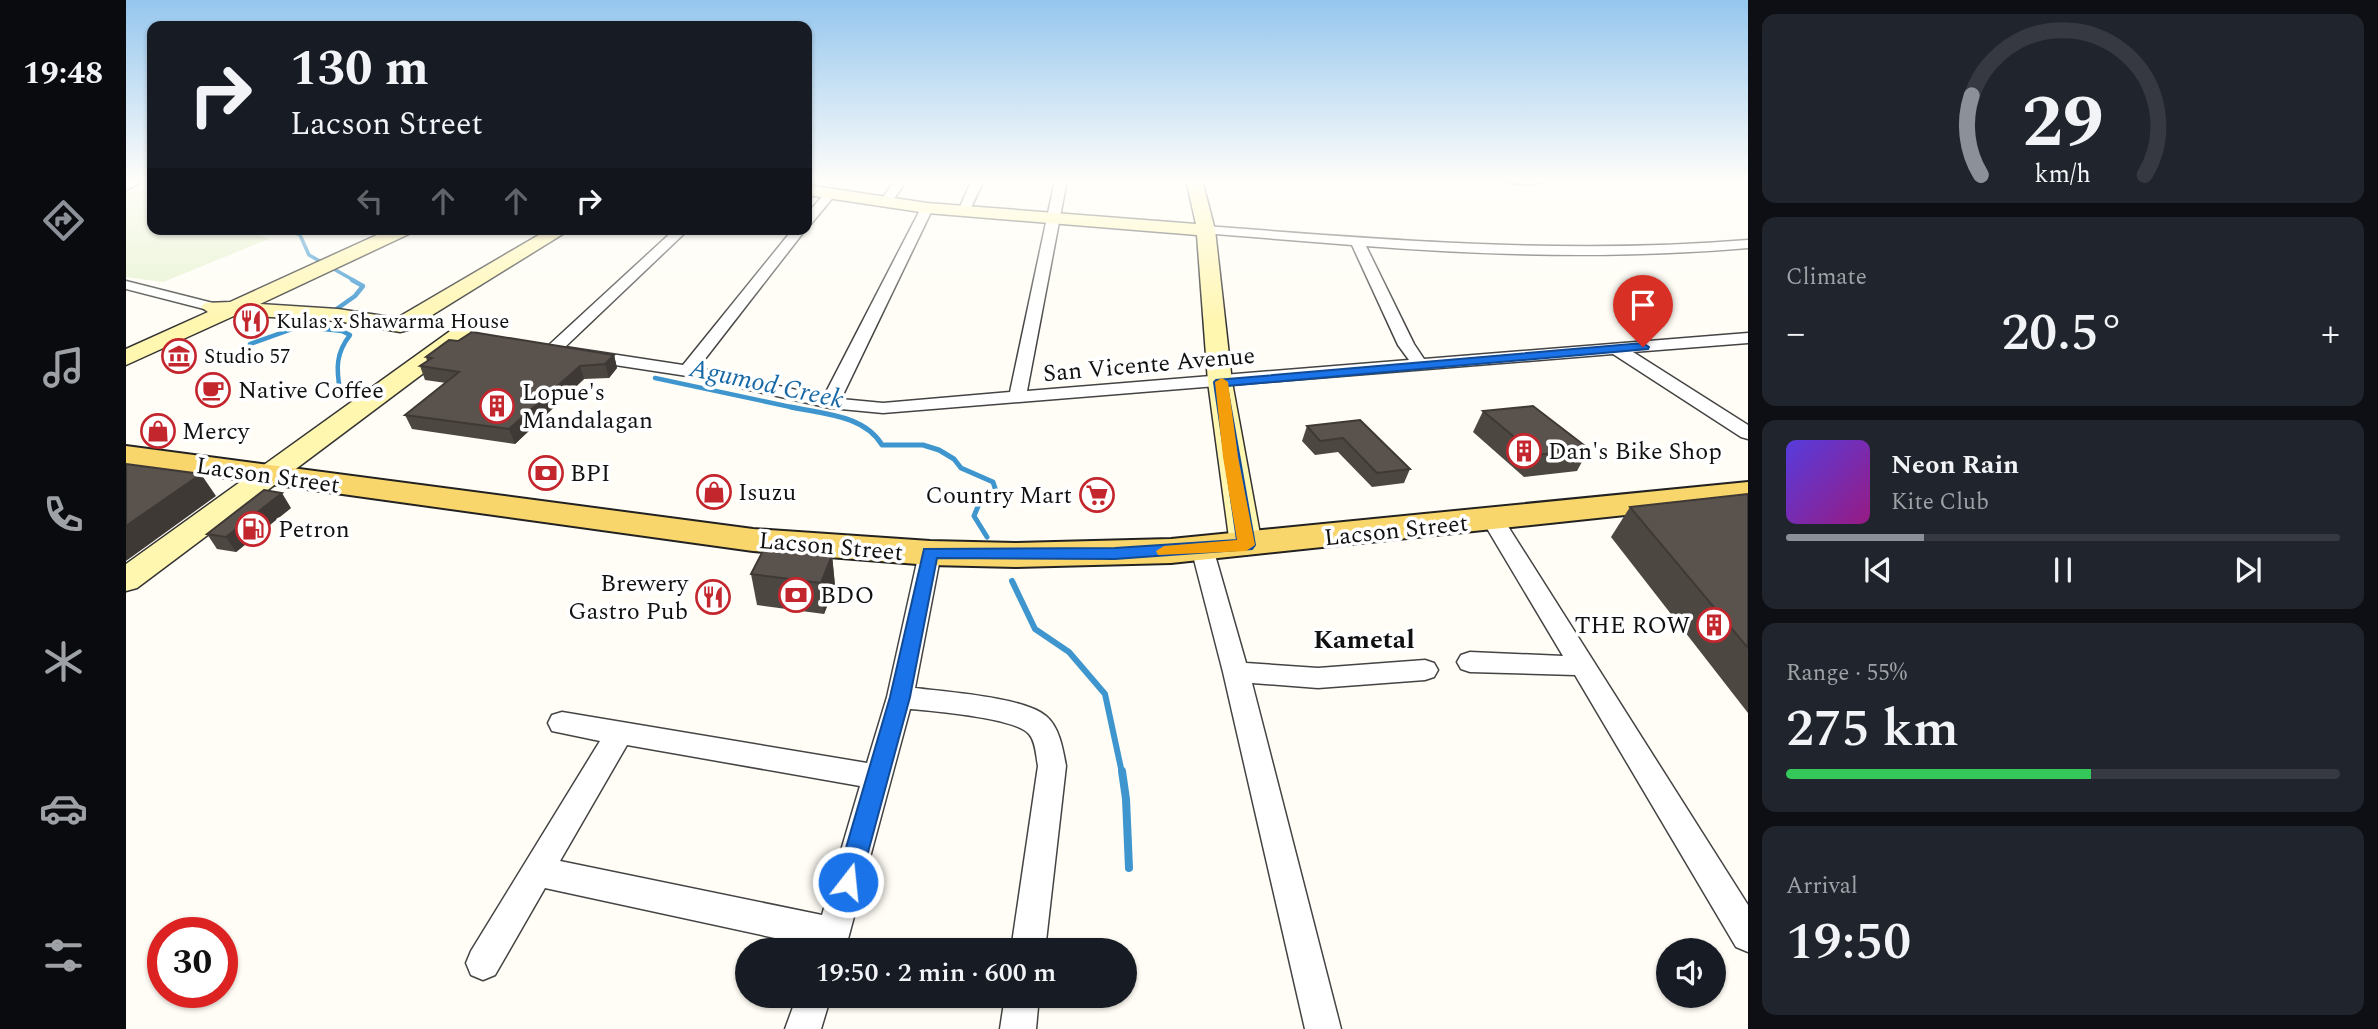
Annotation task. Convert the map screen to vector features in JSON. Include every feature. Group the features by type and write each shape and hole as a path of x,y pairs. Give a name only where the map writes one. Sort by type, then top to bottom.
{"main road":[{"name":"Lacson Street","path":"126,455 753,540 930,553 1115,554 1246,545 1748,492"}],"street":[{"path":"830,403 917,228"},
{"path":"1017,399 1051,228"},
{"path":"1178,228 1357,241 1584,252 1702,249 1748,244"},
{"path":"1206,230 1220,382 1246,545"},
{"path":"339,255 374,235"},
{"path":"126,346 390,235"},
{"path":"400,324 552,235"},
{"name":"San Vicente Avenue","path":"677,235 556,347 557,353 687,372 830,403 883,408 1748,338"},
{"path":"687,372 795,235"},
{"path":"1357,241 1406,345 1421,366"},
{"path":"126,285 222,307 327,315 468,335 268,475 126,580"},
{"path":"126,358 222,307"},
{"path":"1617,349 1748,433"},
{"path":"1493,520 1748,935"},
{"path":"1202,548 1236,673 1324,1029"},
{"path":"832,938 900,697 930,553"},
{"path":"1470,662 1581,666"},
{"path":"1236,673 1318,678 1425,670"},
{"path":"900,697 1010,714 1036,723 1046,738 1052,766 1030,938"},
{"path":"562,723 878,777"},
{"path":"483,963 619,734"},
{"path":"537,871 814,938"},
{"path":"803,1029 810,1008"},
{"path":"1017,1029 1020,1008"}],"green space":[{"path":"126,228 147,228 147,235 259,235 269,239 163,282 126,277"}],"building":[{"name":"Lopue's Mandalagan","path":"472,332 614,355 605,364 580,366 509,429 405,415 459,372 420,366 432,358 426,357 449,340 458,341"},
{"path":"1533,406 1589,449 1536,455 1483,411"},
{"path":"1360,420 1410,469 1377,473 1343,438 1320,441 1307,426"},
{"path":"126,464 201,474 126,526"},
{"path":"264,490 282,493 226,537 207,534"},
{"path":"1748,494 1748,648 1630,507"},
{"path":"765,547 832,555 821,583 751,574"}],"waterway":[{"name":"Agumod Creek","path":"300,235 309,255 355,281"},
{"name":"Agumod Creek","path":"331,313 355,296 363,286 352,280"},
{"name":"Agumod Creek","path":"250,344 323,318"},
{"name":"Agumod Creek","path":"305,327 342,331 350,335 338,361 340,390 354,395 371,390"},
{"name":"Agumod Creek","path":"655,378 800,409"},
{"name":"Agumod Creek","path":"791,407 854,422 865,427 882,445 923,445 939,450 954,459 961,468 993,482 996,491 979,504 974,516 987,537"},
{"name":"Agumod Creek","path":"1012,581 1035,629 1069,652 1105,694 1122,773"},
{"name":"Agumod Creek","path":"1122,771 1129,868"}],"slow traffic":[{"path":"1164,551 1246,545 1222,382"}],"place":[{"name":"Kulas x Shawarma House","path":"251,321"},
{"name":"Studio 57","path":"179,356"},
{"name":"Native Coffee","path":"213,390"},
{"name":"Lopue's Mandalagan","path":"497,406"},
{"name":"Mercy","path":"158,431"},
{"name":"Dan's Bike Shop","path":"1524,451"},
{"name":"BPI","path":"546,473"},
{"name":"Isuzu","path":"714,492"},
{"name":"Country Mart","path":"1097,495"},
{"name":"Petron","path":"253,529"},
{"name":"BDO","path":"796,595"},
{"name":"Brewery Gastro Pub","path":"713,597"},
{"name":"THE ROW","path":"1714,625"}],"district":[{"name":"Kametal","path":"1364,639"}],"route":[{"path":"848,882 900,697 930,553 1115,554 1246,545 1220,382 1643,347"}]}
